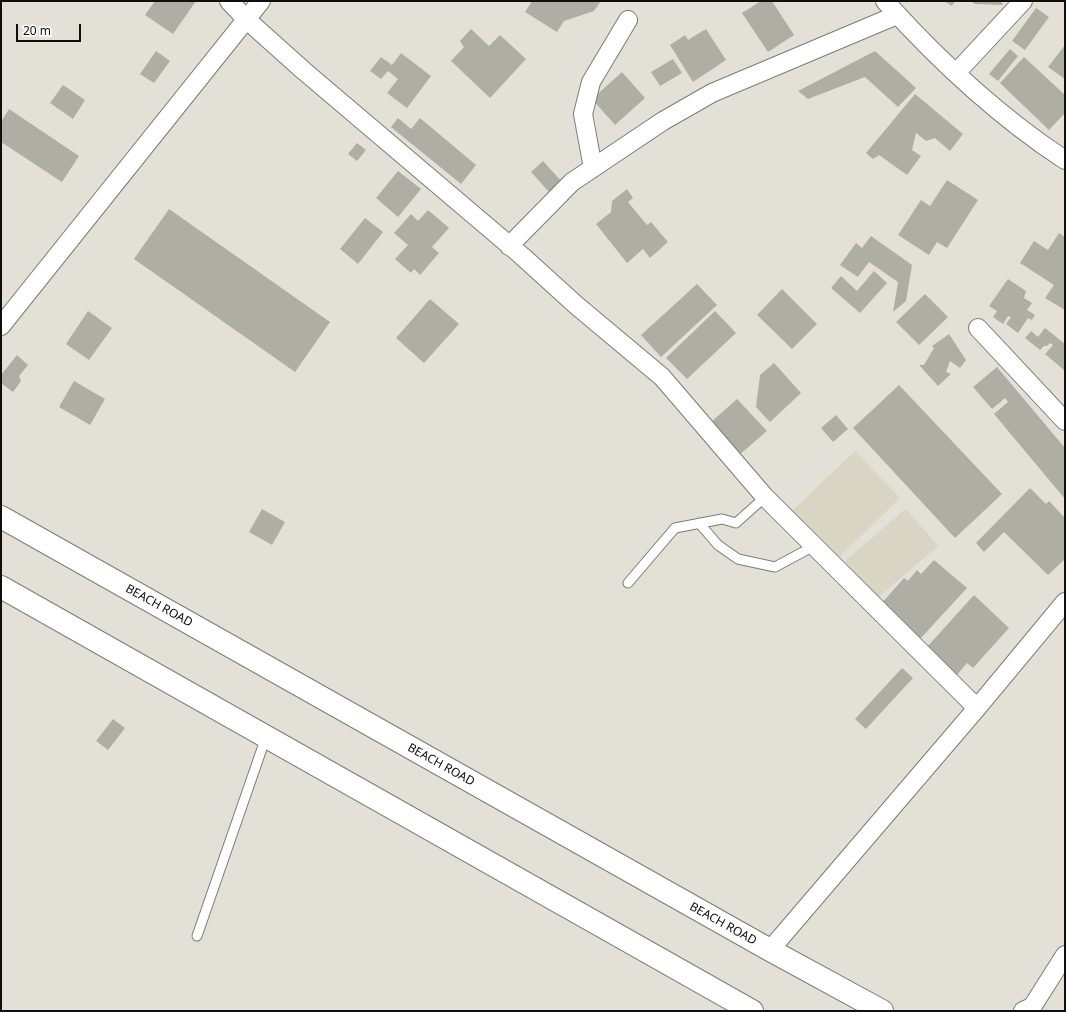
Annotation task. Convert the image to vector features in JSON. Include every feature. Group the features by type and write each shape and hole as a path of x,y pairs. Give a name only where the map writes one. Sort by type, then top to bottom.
{"highway":[{"name":"BEACH ROAD","path":"1,517 770,950 882,1011"},
{"path":"1,587 752,1011"}],"street":[{"path":"229,1 247,20 304,71 522,256 576,306 662,378 765,497 977,708"},
{"path":"1,326 261,1"},
{"path":"885,1 915,35 979,95 1049,150 1065,160"},
{"path":"956,73 1023,1"},
{"path":"509,246 572,182 663,121 712,93 897,15"},
{"path":"593,168 583,114 591,82 628,20"},
{"path":"978,328 1065,421"},
{"path":"770,950 977,708 1065,602"},
{"path":"1030,1010 1065,955"}],"lane":[{"path":"628,583 674,528 722,519 736,523 765,497"},
{"path":"699,523 718,545 738,559 775,567 814,546"},
{"path":"197,936 266,737"}],"shaded area":[{"path":"855,451 900,498 839,557 793,510"},
{"path":"906,509 938,546 877,598 845,561"}],"building":[{"path":"155,1 196,1 173,34 145,15"},
{"path":"532,1 601,1 594,11 564,21 557,32 525,12"},
{"path":"761,1 772,1 794,35 768,52 742,13"},
{"path":"944,1 955,1 952,6"},
{"path":"970,1 1001,1 1003,5 975,4"},
{"path":"1036,8 1049,17 1025,50 1012,41"},
{"path":"471,29 489,46 500,35 526,59 490,98 451,61 464,47 460,41"},
{"path":"706,29 726,60 693,82 670,45 685,35 688,40"},
{"path":"1065,45 1065,79 1048,67"},
{"path":"1010,49 1018,56 998,81 989,74"},
{"path":"156,51 170,61 154,83 140,74"},
{"path":"875,51 916,88 898,107 865,77 808,99 798,91"},
{"path":"401,53 431,76 407,108 387,93 398,79 388,71 381,79 370,71 381,57 392,65"},
{"path":"1024,57 1065,95 1065,113 1049,130 1000,83"},
{"path":"673,59 682,73 660,86 651,72"},
{"path":"622,72 645,98 615,125 592,99"},
{"path":"63,85 85,100 73,119 50,103"},
{"path":"915,94 963,134 950,151 935,138 926,141 916,133 912,150 921,156 907,175 879,155 873,159 866,153"},
{"path":"9,109 79,156 62,182 1,142 1,122"},
{"path":"398,118 411,129 420,118 476,165 461,184 391,127"},
{"path":"357,143 366,150 357,161 348,154"},
{"path":"543,161 562,182 550,193 531,172"},
{"path":"398,171 421,189 398,217 376,198"},
{"path":"947,180 978,200 947,248 937,242 929,255 898,235 921,200 930,206"},
{"path":"627,189 633,198 628,202 647,225 651,222 668,242 650,258 643,249 627,263 596,224 611,212 612,201"},
{"path":"169,209 330,322 295,372 134,259"},
{"path":"428,210 449,228 432,247 439,253 420,275 414,269 411,273 395,259 408,245 394,233 411,214 418,221"},
{"path":"365,218 383,232 358,264 340,249"},
{"path":"1059,233 1065,237 1065,310 1045,298 1054,285 1020,263 1034,241 1048,250"},
{"path":"871,236 912,265 906,301 893,312 898,282 869,262 858,277 840,265 856,243 862,248"},
{"path":"874,271 887,283 860,313 831,288 841,276 857,291"},
{"path":"1008,279 1026,291 1024,298 1032,303 1027,310 1035,315 1032,320 1028,318 1018,333 1006,324 1011,317 1008,316 1003,324 993,317 997,311 989,306"},
{"path":"697,284 717,305 661,357 641,335"},
{"path":"782,289 817,324 792,349 757,315"},
{"path":"925,294 948,317 919,345 896,322"},
{"path":"430,299 459,324 424,363 396,338"},
{"path":"88,311 112,328 89,360 66,344"},
{"path":"715,311 736,333 687,379 666,358"},
{"path":"1045,328 1065,344 1064,370 1045,354 1053,345 1050,343 1040,350 1025,338 1031,331 1038,337"},
{"path":"949,334 966,360 960,368 950,361 946,372 951,374 938,386 919,365 924,365 934,348 932,346"},
{"path":"17,355 28,365 19,376 21,381 13,392 1,383 1,375"},
{"path":"774,363 801,393 770,422 756,407 760,375"},
{"path":"997,367 1065,448 1065,499 994,414 1008,402 1005,398 992,409 973,387"},
{"path":"74,381 105,399 90,425 59,407"},
{"path":"899,385 1002,494 955,538 853,428"},
{"path":"737,399 767,431 738,456 709,424"},
{"path":"836,415 848,429 833,442 821,428"},
{"path":"1030,488 1046,504 1049,501 1065,518 1065,559 1048,575 1004,532 984,552 976,543"},
{"path":"262,509 285,522 272,545 249,532"},
{"path":"934,560 967,588 920,639 881,604 904,578 908,581 917,570 921,574"},
{"path":"974,595 1009,628 973,668 967,663 957,675 927,647"},
{"path":"902,668 913,678 866,729 855,719"},
{"path":"113,719 125,728 108,750 96,741"}]}
